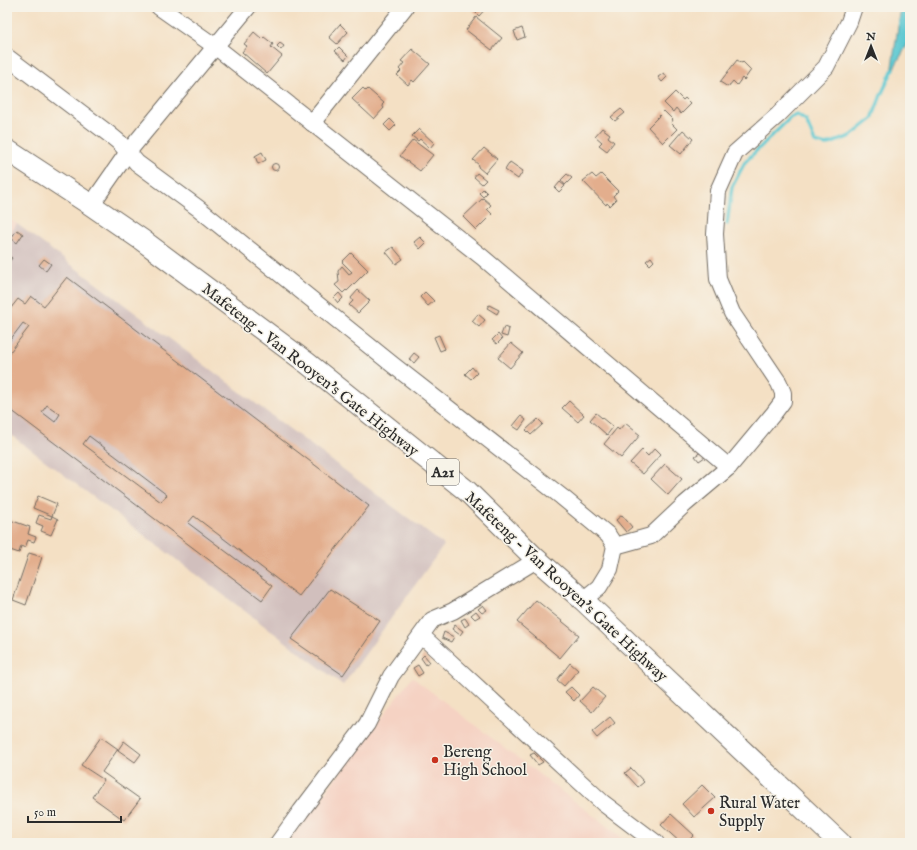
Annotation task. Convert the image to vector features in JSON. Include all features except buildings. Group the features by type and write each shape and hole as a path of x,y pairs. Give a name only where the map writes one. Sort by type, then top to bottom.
{"main road":[{"name":"Mafeteng - Van Rooyen's Gate Highway","path":"7,150 142,240 313,367 467,491 535,558 584,600 840,843"}],"street":[{"path":"159,7 216,47 482,257 729,467"},
{"path":"91,205 128,152 248,7"},
{"path":"312,123 405,7"},
{"path":"615,546 650,536 729,467 774,413 782,401 783,393 779,383 732,313 718,279 715,234 718,191 735,153 778,115 826,67 849,22 854,7"},
{"path":"7,57 109,134 120,143 137,163 198,208 392,365 562,496 608,535 615,546 610,569 599,587 584,600"},
{"path":"278,843 367,724 391,676 422,636 432,620 453,611 530,564 535,558"},
{"path":"422,636 603,803 656,843"}],"shaded area":[{"path":"7,217 17,224 7,238"},
{"path":"17,224 444,545 343,685 7,432 7,238"},
{"name":"Bereng High School","path":"412,677 629,843 287,843"}],"water":[{"path":"901,7 910,7 910,40 891,73"}],"waterway":[{"path":"727,224 732,187 745,162 791,117 797,115 806,121 815,142 826,145 851,136 872,119 893,69"}],"place":[{"name":"Bereng High School","path":"435,760"},
{"name":"Rural Water Supply","path":"711,811"}]}
